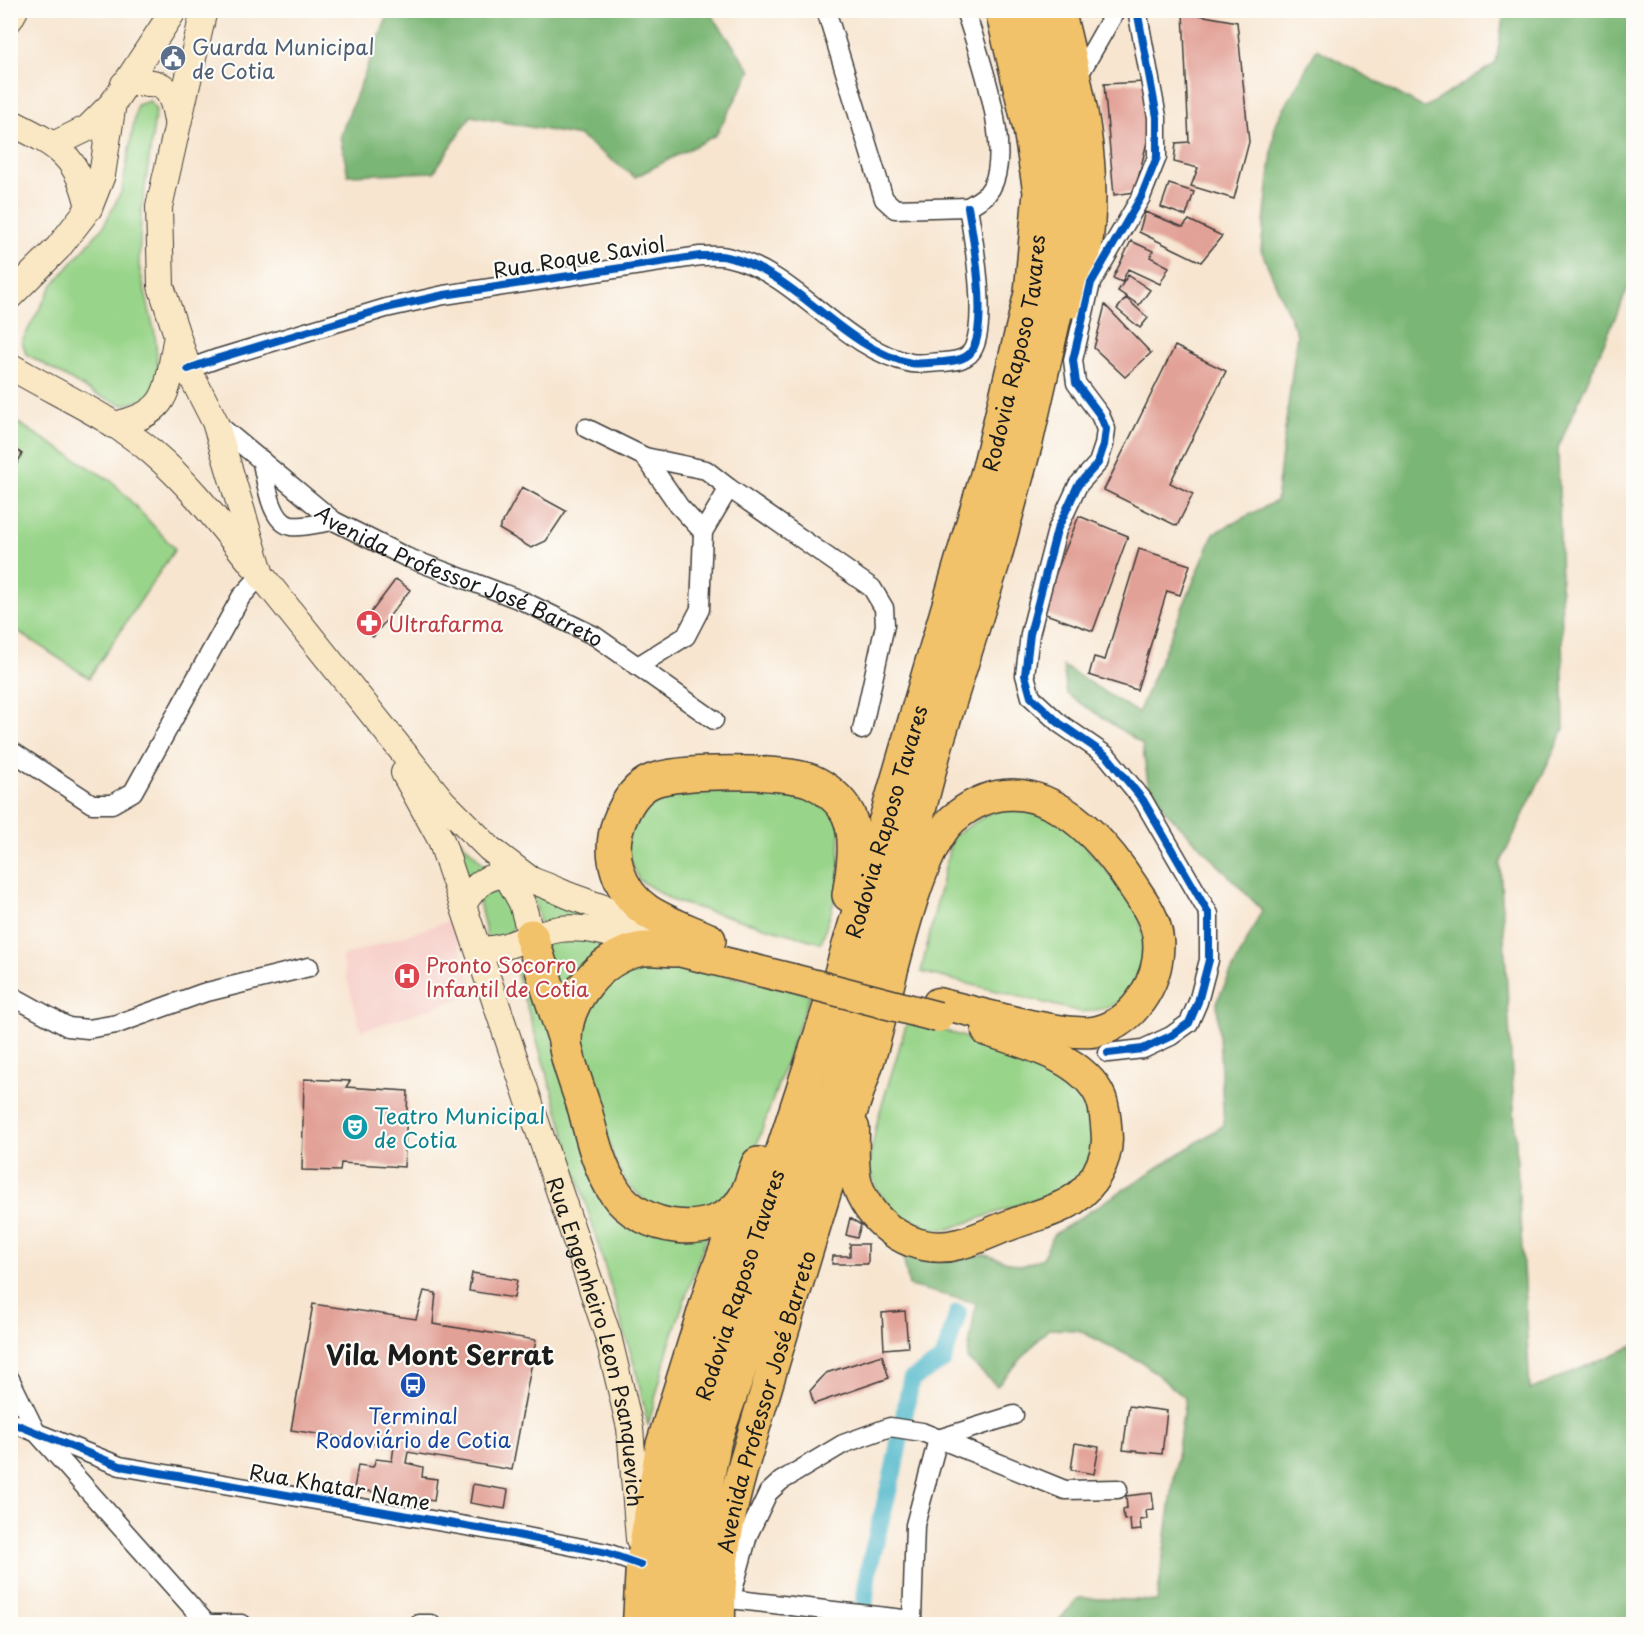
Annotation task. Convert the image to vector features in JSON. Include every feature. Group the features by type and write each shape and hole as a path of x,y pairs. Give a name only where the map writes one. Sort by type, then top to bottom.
{"highway":[{"name":"Rodovia Raposo Tavares","path":"658,1624 670,1521 684,1452 841,973 986,479 1031,293 1040,192 1027,117 1002,10"},
{"name":"Rodovia Raposo Tavares","path":"689,1624 694,1547 715,1439 839,1084 911,840 936,745 995,556 1026,442 1055,314 1062,233 1060,174 1054,130 1029,10"},
{"path":"1026,442 1047,401 1085,247 1089,187 1084,132 1076,80 1058,10"},
{"path":"694,1547 789,1267 828,1183 854,1107 919,879 960,715 995,556"},
{"path":"794,973 709,940 647,910 628,892 615,870 614,835 626,804 650,782 677,774 777,775 810,781 833,795 847,813 854,837 841,973"},
{"path":"565,1040 573,1005 588,980 621,955 639,949 674,950 794,973 938,1010 1063,1031 1098,1031 1133,1011 1155,977 1158,939 1151,913 1125,874 1099,842 1069,813 1041,798 1002,796 964,810 945,826 919,879"},
{"path":"531,936 565,1040 598,1159 615,1193 641,1215 671,1226 699,1226 722,1220 743,1201"},
{"path":"854,1107 854,1155 858,1186 870,1210 886,1226 910,1242 934,1246 958,1245 1074,1200 1091,1183 1101,1167 1107,1147 1106,1119 1101,1098 1090,1083 1076,1068 1054,1056 938,1010"},
{"path":"638,1624 641,1565 662,1446 711,1285 743,1201 780,1115 805,1082"},
{"name":"Avenida Professor José Barreto","path":"723,1608 725,1529 828,1183"}],"main road":[{"path":"10,19 15,10"},
{"path":"55,144 88,128 119,94 174,10"},
{"name":"Rua Engenheiro Leon Psanquevich","path":"204,10 159,207 161,286 188,369 215,422 261,575 443,802 519,878 522,903 531,936"},
{"path":"119,94 148,82 163,85 173,97 177,124"},
{"path":"10,296 58,248 88,208 102,175 119,94"},
{"path":"10,122 55,144 77,170 84,186 88,208"},
{"path":"113,425 135,421 155,410 166,391 177,336"},
{"path":"10,366 113,425 151,450 183,479 261,575"},
{"name":"Rua Engenheiro Leon Psanquevich","path":"355,693 411,784 441,840 480,950 608,1336 632,1439 641,1565"},
{"path":"464,903 475,885 492,877 519,878 615,913 709,940"},
{"path":"480,950 497,950 531,936 561,929 587,930 674,950"}],"street":[{"path":"826,10 884,199 895,209 968,207 988,193 997,167 999,129 965,10"},
{"path":"1076,80 1116,10"},
{"path":"1108,1053 1143,1049 1171,1036 1189,1023 1198,1002 1209,960 1209,914 1143,800 1107,756 1059,723 1031,697 1025,675 1030,634 1058,530 1078,485 1098,463 1104,445 1106,429 1100,415 1076,383 1073,360 1091,283 1141,197 1157,157 1157,117 1137,10"},
{"name":"Rua Roque Saviol","path":"188,369 386,308 444,295 700,256 726,256 758,268 879,352 912,363 956,361 967,356 974,347 979,314 977,269 968,207"},
{"name":"Avenida Professor José Barreto","path":"215,422 334,521 406,556 523,601 595,636 714,720"},
{"path":"586,428 645,456 706,470 872,588 884,608 885,625 862,730"},
{"path":"645,456 679,506 703,531"},
{"path":"261,459 275,512 281,520 297,526 334,521"},
{"path":"638,666 686,636 700,609 703,531 729,488"},
{"path":"10,750 92,804 112,804 133,792 241,597 261,575"},
{"path":"10,995 68,1027 88,1029 117,1024 203,993 309,967"},
{"path":"10,1379 36,1432 207,1624 243,1624"},
{"path":"930,1435 1014,1414"},
{"name":"Rua Khatar Name","path":"10,1422 120,1466 512,1534 608,1553 641,1565"},
{"path":"930,1435 915,1526 912,1620 856,1614 723,1608 748,1535 768,1493 781,1481 843,1444 890,1427 930,1435 1065,1490 1119,1489"},
{"path":"419,1624 430,1624"}],"shaded area":[{"name":"Pronto Socorro Infantil de Cotia","path":"451,920 475,994 361,1031 341,957"}],"green space":[{"path":"390,10 709,11 751,71 716,135 635,177 579,136 471,116 434,172 348,175 340,136"},
{"path":"1504,11 1633,11 1633,277 1558,448 1564,729 1500,864 1530,1390 1633,1346 1633,1624 1055,1624 1079,1598 1157,1601 1185,1398 1143,1363 1078,1330 1048,1329 997,1386 967,1359 976,1303 909,1286 901,1246 942,1253 986,1255 1021,1266 1043,1258 1053,1235 1224,1125 1217,1001 1262,910 1150,795 1142,744 1067,694 1063,666 1138,713 1214,533 1276,501 1297,334 1261,250 1275,125 1317,49 1424,108 1496,63"},
{"path":"150,101 156,110 141,215 139,266 155,334 159,380 149,399 123,405 95,394 26,354 22,341 52,286 103,227 122,190 137,105"},
{"path":"10,418 113,482 175,549 89,678 11,627"},
{"path":"806,787 840,818 839,887 821,943 673,901 639,880 626,849 632,822 658,791"},
{"path":"998,807 1058,814 1138,907 1148,965 1128,994 1115,1005 1081,1012 921,972 952,837"},
{"path":"449,828 491,872 467,876"},
{"path":"530,887 607,917 576,916 541,926"},
{"path":"486,892 500,894 510,902 516,920 509,937 488,942 479,901"},
{"path":"555,936 635,946 564,1011 543,944"},
{"path":"527,951 594,1178 707,1235 669,1345 648,1426 637,1374 516,971"},
{"path":"647,957 810,994 737,1201 713,1214 653,1209 626,1182 613,1157 580,1040 590,1008 607,982"},
{"path":"908,1019 1076,1073 1100,1108 1086,1175 1059,1191 949,1229 927,1229 901,1219 877,1190 868,1166 878,1118"}],"building":[{"path":"1183,12 1237,22 1249,142 1234,199 1191,186 1198,168 1174,162 1176,143 1189,142"},
{"path":"1145,82 1151,125 1135,192 1114,195 1104,84"},
{"path":"1169,184 1194,192 1186,216 1161,207"},
{"path":"1145,212 1183,227 1189,220 1222,236 1201,262 1139,232"},
{"path":"1131,241 1153,251 1150,257 1169,267 1160,284 1128,269 1122,282 1113,278"},
{"path":"1128,275 1150,290 1139,305 1118,291"},
{"path":"1126,298 1148,318 1140,328 1117,309"},
{"path":"1105,305 1151,353 1125,377 1094,348"},
{"path":"1175,346 1226,371 1170,483 1193,494 1177,526 1104,490"},
{"path":"14,448 22,454 12,473 10,453"},
{"path":"522,487 566,511 546,541 531,548 499,529"},
{"path":"1079,516 1128,536 1093,631 1040,612"},
{"path":"1139,549 1190,565 1180,595 1167,591 1137,690 1089,675 1094,657 1105,660"},
{"path":"396,579 410,590 373,637 360,627"},
{"name":"Teatro Municipal de Cotia","path":"304,1079 350,1081 346,1087 408,1091 404,1167 341,1163 340,1171 302,1170"},
{"path":"850,1218 861,1225 857,1238 846,1235"},
{"path":"850,1244 868,1244 868,1264 832,1264 833,1256 850,1256"},
{"path":"472,1273 517,1280 514,1298 469,1291"},
{"name":"Terminal Rodoviário de Cotia","path":"424,1291 436,1293 433,1324 536,1340 512,1470 408,1452 406,1463 423,1467 422,1477 437,1479 434,1501 354,1489 358,1465 373,1467 376,1459 392,1461 394,1446 291,1430 313,1304 416,1319"},
{"path":"905,1311 908,1347 884,1349 882,1313"},
{"path":"882,1355 889,1378 814,1404 810,1391 826,1373"},
{"path":"1129,1406 1167,1411 1162,1454 1123,1450"},
{"path":"1075,1443 1099,1447 1094,1474 1071,1470"},
{"path":"473,1484 508,1490 505,1509 470,1503"},
{"path":"1152,1493 1154,1509 1146,1510 1147,1519 1140,1520 1141,1530 1131,1531 1130,1519 1124,1520 1123,1509 1127,1508 1126,1496"}],"waterway":[{"path":"862,1624 868,1571 894,1468 911,1380 943,1360 958,1313"}],"cycle path":[{"path":"1108,1053 1143,1049 1171,1036 1189,1023 1198,1002 1209,960 1209,914 1143,800 1107,756 1059,723 1031,697 1025,675 1030,634 1057,530 1078,485 1098,463 1104,445 1106,429 1100,415 1076,383 1073,360 1091,283 1141,197 1157,157 1157,117 1137,10"},
{"path":"188,369 386,308 444,295 700,256 727,257 752,265 797,293 862,342 886,355 915,364 956,360 969,355 978,334 978,278 968,207"},
{"path":"10,1422 120,1466 512,1534 607,1553 641,1565"}],"place":[{"name":"Guarda Municipal de Cotia","path":"173,58"},
{"name":"Ultrafarma","path":"369,623"},
{"name":"Pronto Socorro Infantil de Cotia","path":"407,976"},
{"name":"Teatro Municipal de Cotia","path":"355,1127"},
{"name":"Terminal Rodoviário de Cotia","path":"413,1385"}],"district":[{"name":"Vila Mont Serrat","path":"440,1353"}]}
